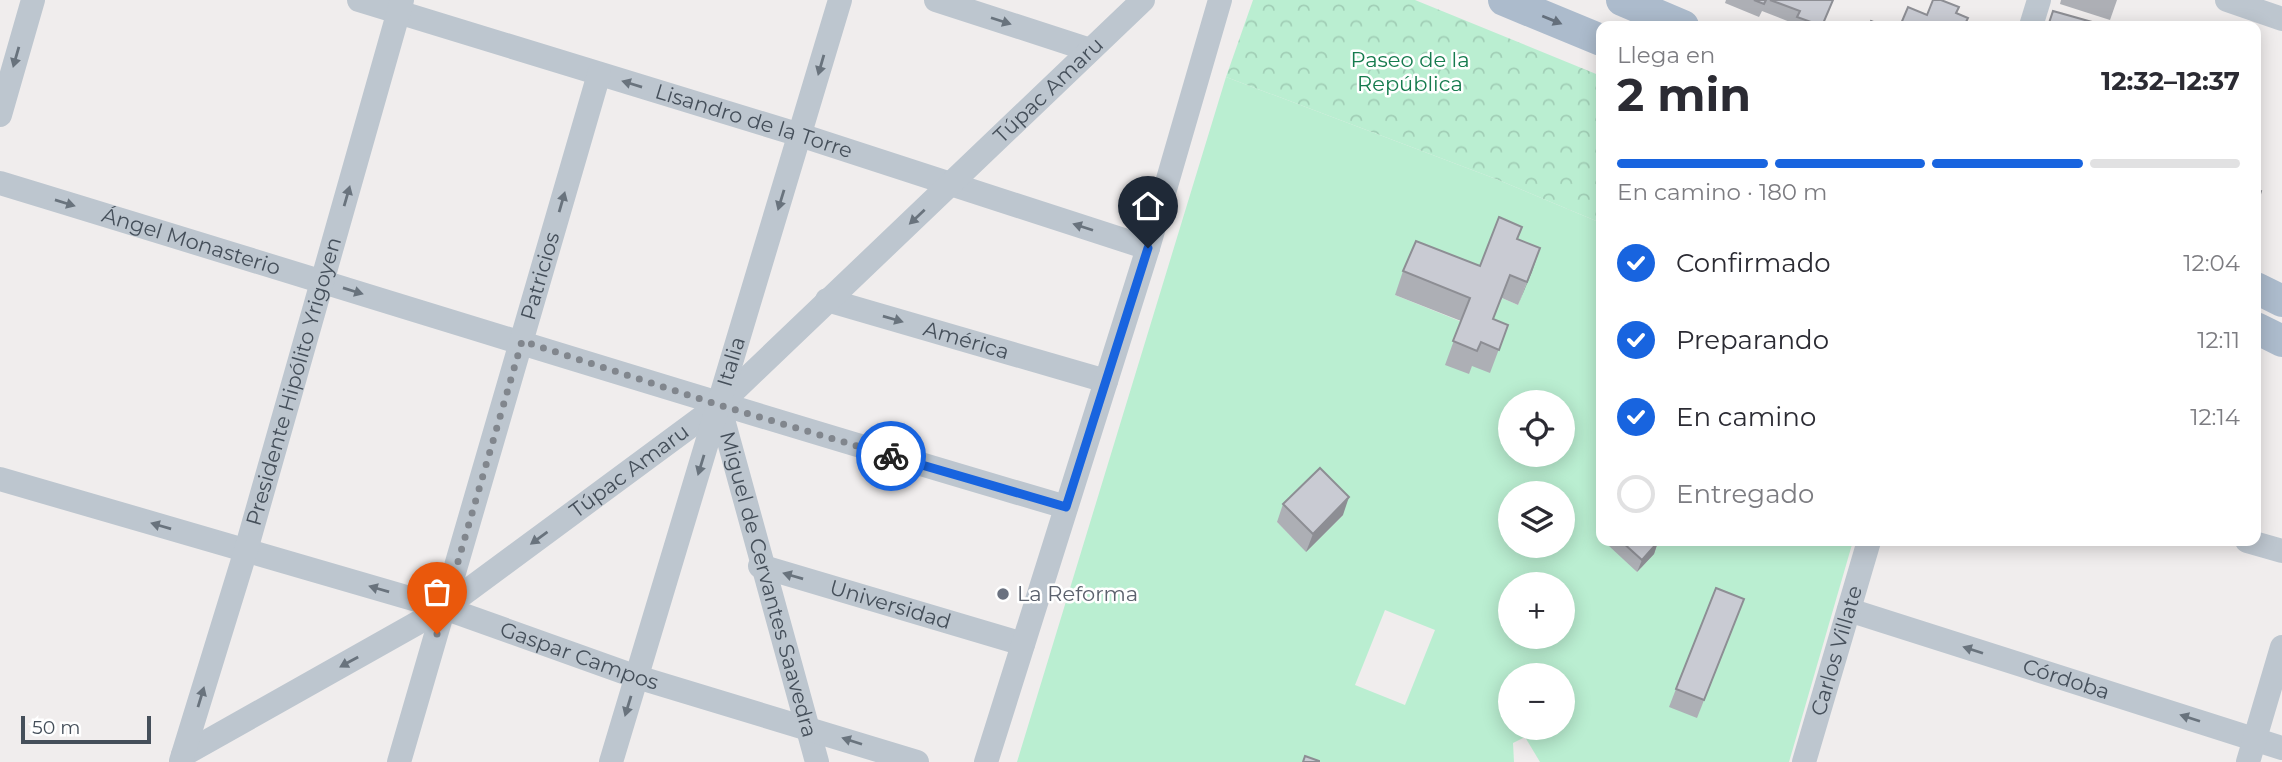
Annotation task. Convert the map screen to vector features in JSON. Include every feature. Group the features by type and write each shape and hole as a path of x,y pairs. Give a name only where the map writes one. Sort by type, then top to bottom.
{"main road":[{"path":"1504,0 1596,38"},
{"path":"1622,0 1671,21"},
{"path":"2261,290 2282,300"},
{"path":"2261,330 2282,341"}],"street":[{"path":"0,115 33,0"},
{"name":"Lisandro de la Torre","path":"359,0 401,6 599,74 800,135 1148,248"},
{"name":"Italia","path":"611,762 840,0"},
{"path":"936,0 1090,50"},
{"name":"Túpac Amaru","path":"182,759 444,608 719,405 1143,0"},
{"path":"986,762 1148,248 1220,0"},
{"path":"2033,21 2039,0"},
{"path":"2228,0 2282,19"},
{"name":"Presidente Hipólito Yrigoyen","path":"182,759 246,550 401,6"},
{"name":"Patricios","path":"400,762 599,74"},
{"name":"Ángel Monasterio","path":"0,183 522,341 719,405 1066,507"},
{"name":"América","path":"827,300 1106,381"},
{"name":"Miguel de Cervantes Saavedra","path":"719,405 761,566 817,762"},
{"name":"Gaspar Campos","path":"0,479 444,608 636,677 917,762"},
{"path":"2261,545 2282,551"},
{"name":"Carlos Villate","path":"1804,762 1868,546"},
{"name":"Universidad","path":"761,566 1023,644"},
{"name":"Córdoba","path":"1849,610 2252,751 2282,748"},
{"path":"2252,751 2282,647"}],"green space":[{"name":"Paseo de la República","path":"1253,0 1415,0 1596,74 1596,221 1496,179 1226,77"},
{"path":"1226,77 1496,179 1596,221 1596,546 1617,546 1637,572 1653,554 1644,546 1852,546 1789,762 1540,762 1527,740 1575,740 1575,663 1498,663 1498,740 1519,740 1513,743 1514,762 1017,762","holes":["1531,272 1518,305 1502,298 1468,374 1462,322 1395,295 1471,290","1343,515 1306,551 1277,522","1385,610 1435,630 1405,705 1355,685"]}],"building":[{"path":"1770,0 1833,0 1824,21 1808,21 1797,17 1800,11"},
{"path":"1933,0 1941,0 1959,7 1956,13 1968,18 1966,21 1902,21 1908,7 1927,15"},
{"path":"2053,11 2088,21 2050,21"},
{"path":"1499,217 1522,227 1517,239 1540,248 1527,282 1510,275 1493,319 1508,325 1499,350 1481,342 1477,351 1453,341 1470,298 1403,271 1416,241 1480,266"},
{"path":"1320,468 1349,497 1313,534 1283,504"},
{"path":"1627,546 1654,546 1642,560"},
{"path":"1716,588 1744,599 1704,700 1676,689"},
{"path":"1305,756 1319,761 1319,762 1303,762"}],"way so far":[{"path":"437,634 522,341 719,405 891,456"}],"place":[{"name":"La Reforma","path":"1003,594"}],"route":[{"path":"891,456 1066,507 1148,248"}]}
